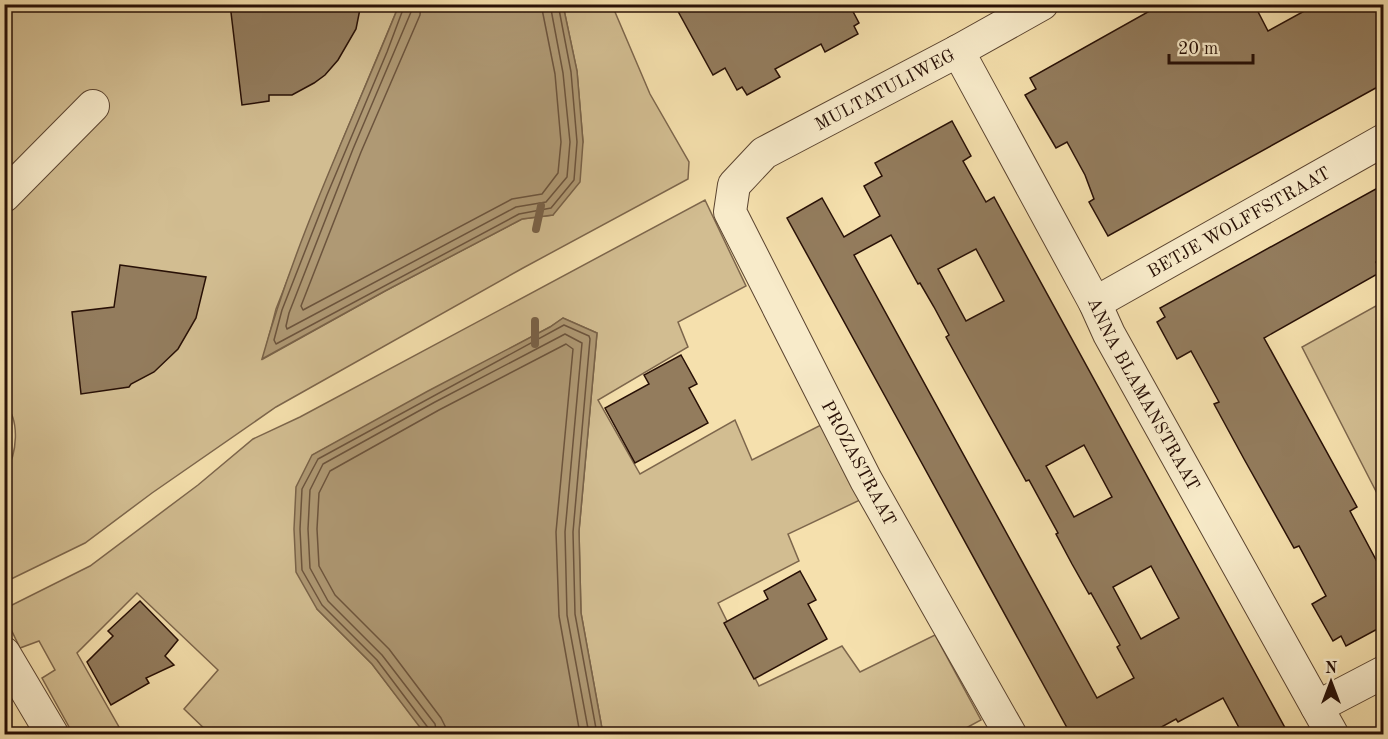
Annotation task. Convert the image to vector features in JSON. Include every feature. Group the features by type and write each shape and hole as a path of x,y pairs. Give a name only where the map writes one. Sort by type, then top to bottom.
{"street":[{"name":"MULTATULIWEG","path":"734,185 764,153 1042,4"},
{"name":"ANNA BLAMANSTRAAT","path":"958,51 1095,303 1109,334 1332,735"},
{"path":"4,196 93,106"},
{"name":"BETJE WOLFFSTRAAT","path":"1095,303 1383,140"},
{"name":"PROZASTRAAT","path":"734,185 730,212 740,232 866,480 1010,735"},
{"path":"4,652 52,735"},
{"path":"1317,707 1383,672"}],"shaded area":[{"path":"5,5 399,5 276,309 263,359 385,291 522,219 553,215 583,142 577,71 563,5 612,5 650,94 689,162 688,179 523,268 276,407 152,493 85,543 5,582 5,473 12,457 15,428 4,403"},
{"path":"705,200 746,286 678,322 688,347 598,400 640,474 735,420 752,460 821,425 860,500 788,534 799,561 718,603 759,686 842,646 860,672 935,635 981,720 955,734 603,734 581,613 579,531 597,333 563,318 313,455 317,609 372,664 426,734 210,734 184,709 218,670 137,593 77,653 123,734 73,734 42,678 55,670 39,641 20,648 7,621 8,607 90,566 198,485 253,439 300,417"},
{"path":"1383,302 1383,505 1302,347"}],"water":[{"path":"399,5 563,5 577,71 583,142 580,182 553,215 522,219 262,359 308,224"},
{"path":"563,318 597,333 579,531 581,613 603,734 425,734 372,664 317,609 296,572 294,529 296,487 312,455"}],"building":[{"path":"230,4 361,4 356,29 338,60 325,75 292,95 269,95 269,101 242,105"},
{"path":"674,4 849,4 859,23 854,26 858,34 825,52 821,44 775,69 780,77 747,95 742,87 737,90 725,68 713,75"},
{"path":"1162,4 1254,4 1268,31 1317,4 1383,4 1383,84 1108,236 1089,202 1094,199 1085,175 1067,142 1056,148 1025,95 1036,89 1030,78"},
{"path":"952,121 971,156 963,161 986,202 994,197 1289,735 1243,735 1223,698 1178,722 1176,719 1147,735 1071,735 787,218 822,198 844,237 880,216 864,186 882,176 875,163","holes":["891,235 918,284 920,283 934,307 949,335 946,337 963,368 1026,481 1029,480 1072,564 1120,645 1117,647 1134,678 1097,698 854,255","976,249 1004,301 966,321 938,269","1084,445 1112,497 1074,517 1046,466","1151,566 1179,618 1141,639 1113,587"]},
{"path":"1383,185 1383,258 1376,262 1381,272 1264,338 1357,507 1350,511 1383,573 1383,626 1346,646 1341,636 1333,641 1312,604 1326,596 1299,546 1294,548 1244,459 1214,404 1219,402 1191,351 1177,359 1157,322 1165,317 1160,308"},
{"path":"120,265 206,277 196,318 178,349 154,372 129,387 81,394 72,312 114,307"},
{"path":"681,355 697,384 689,388 708,423 635,463 605,408 649,384 644,375"},
{"path":"800,571 816,600 808,604 827,639 754,679 724,623 768,599 764,591"},
{"path":"140,601 178,640 165,656 174,665 146,678 149,683 111,705 87,662 113,636 108,631"}],"waterway":[{"path":"536,229 541,206"},
{"path":"535,321 535,344"}]}
